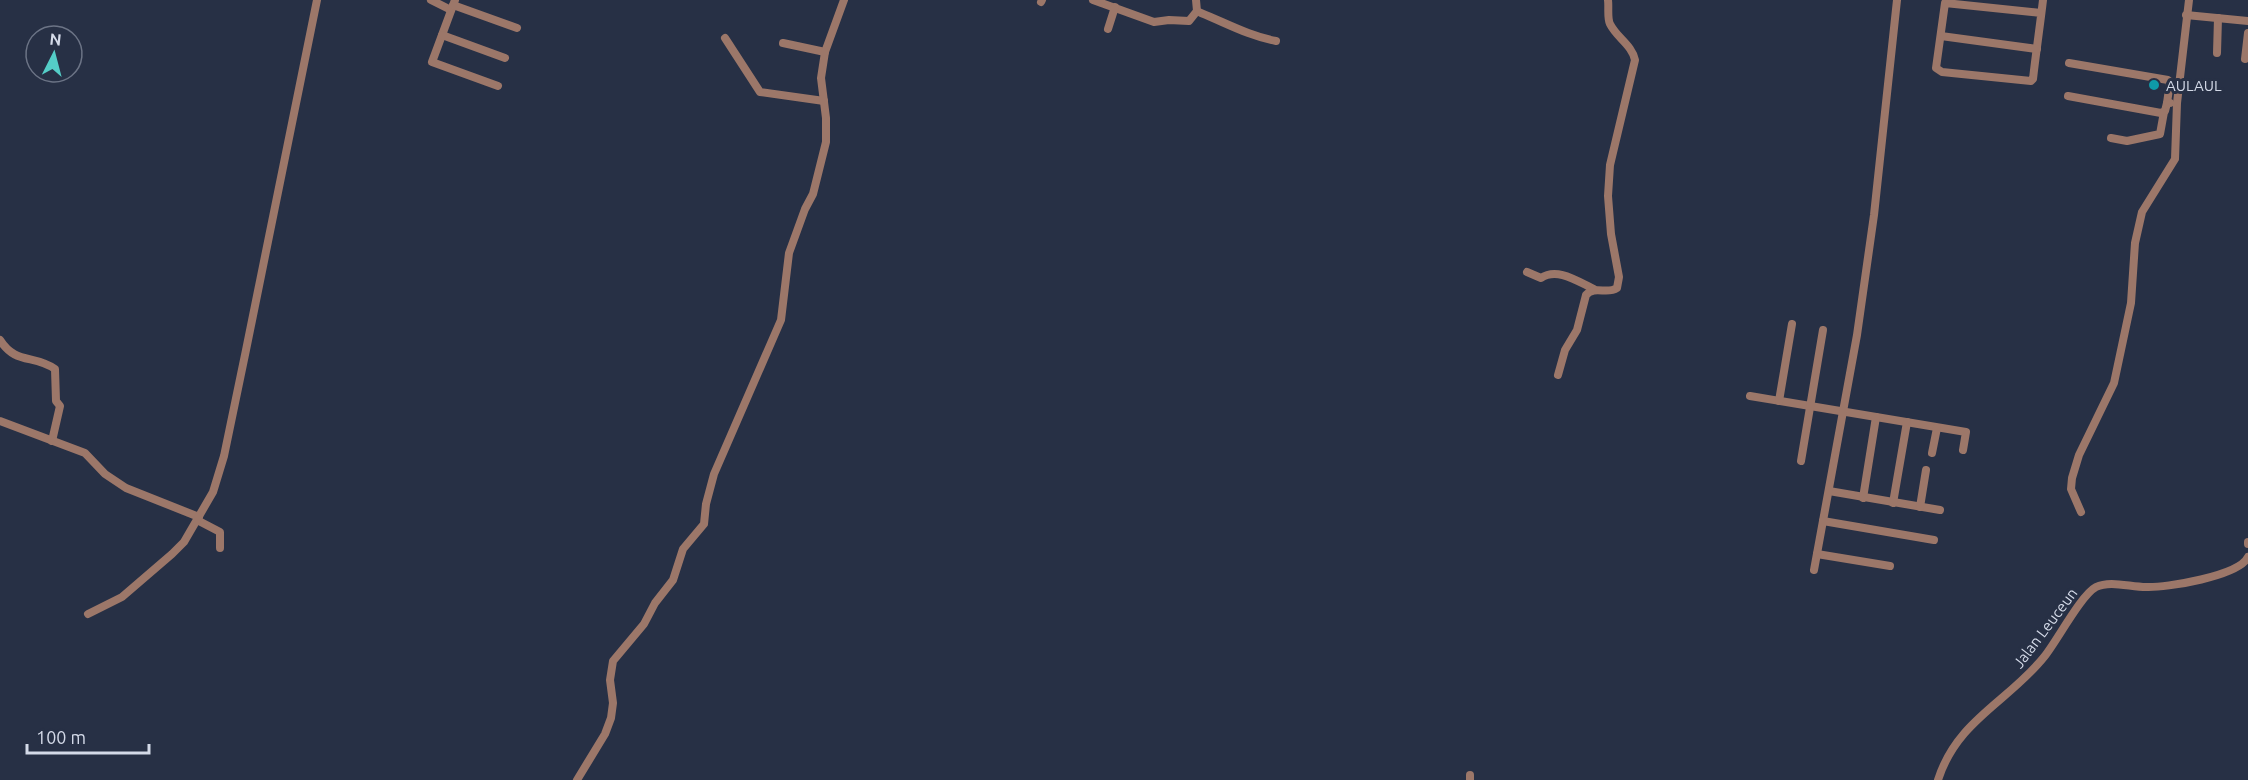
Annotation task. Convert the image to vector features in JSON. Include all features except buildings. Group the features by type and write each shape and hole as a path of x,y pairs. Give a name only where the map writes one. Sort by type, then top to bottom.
{"street":[{"path":"87,614 123,597 156,570 184,542 213,492 224,456 316,0"},
{"path":"431,0 453,5 517,28"},
{"path":"577,780 605,734 611,718 614,703 610,680 613,661 644,624 655,603 673,580 683,549 704,524 706,504 714,474 781,320 789,253 813,194 826,142 821,78 825,52 834,22 844,0"},
{"path":"1093,0 1157,22 1189,21 1197,11 1196,0"},
{"path":"1527,272 1541,278 1550,272 1559,274 1594,290 1613,291 1617,288 1619,277 1611,234 1608,196 1610,165 1635,60 1633,52 1609,22 1608,0"},
{"path":"1814,570 1857,335 1874,215 1897,0"},
{"path":"2042,13 1947,3 1944,5 1935,65 1942,72 2028,82 2033,79 2042,13 2043,0"},
{"path":"2081,512 2071,489 2072,478 2079,454 2114,383 2131,303 2135,243 2142,212 2175,159 2177,104 2189,0"},
{"path":"453,5 432,62 498,86"},
{"path":"1108,29 1115,7"},
{"path":"1197,11 1237,27 1254,37 1276,41"},
{"path":"2186,15 2248,21"},
{"path":"2217,53 2218,18"},
{"path":"2245,59 2248,33"},
{"path":"442,35 505,58"},
{"path":"1941,36 2037,49"},
{"path":"725,38 760,92 824,101"},
{"path":"783,43 825,52"},
{"path":"2069,63 2170,82 2160,134 2127,141 2111,138"},
{"path":"2068,96 2164,112"},
{"path":"2167,103 2177,104"},
{"path":"1558,375 1565,350 1577,330 1586,295 1594,290"},
{"path":"1779,401 1792,324"},
{"path":"1801,461 1823,330"},
{"path":"0,340 10,354 42,362 55,369 56,401 60,406 52,441"},
{"path":"1750,396 1966,432 1963,450"},
{"path":"1863,498 1876,417"},
{"path":"0,421 85,453 105,474 126,488 198,519 219,532 220,548"},
{"path":"1893,503 1907,422"},
{"path":"1932,453 1937,428"},
{"path":"1920,507 1926,470"},
{"path":"1828,492 1940,510"},
{"path":"1823,521 1934,540"},
{"path":"1817,554 1890,566"},
{"name":"Jalan Leuceun","path":"1938,780 1947,755 1957,740 2026,677 2043,658 2090,591 2106,584 2147,587 2175,586 2233,570 2245,562 2248,557"}],"place":[{"name":"AULAUL","path":"2154,85"}]}
